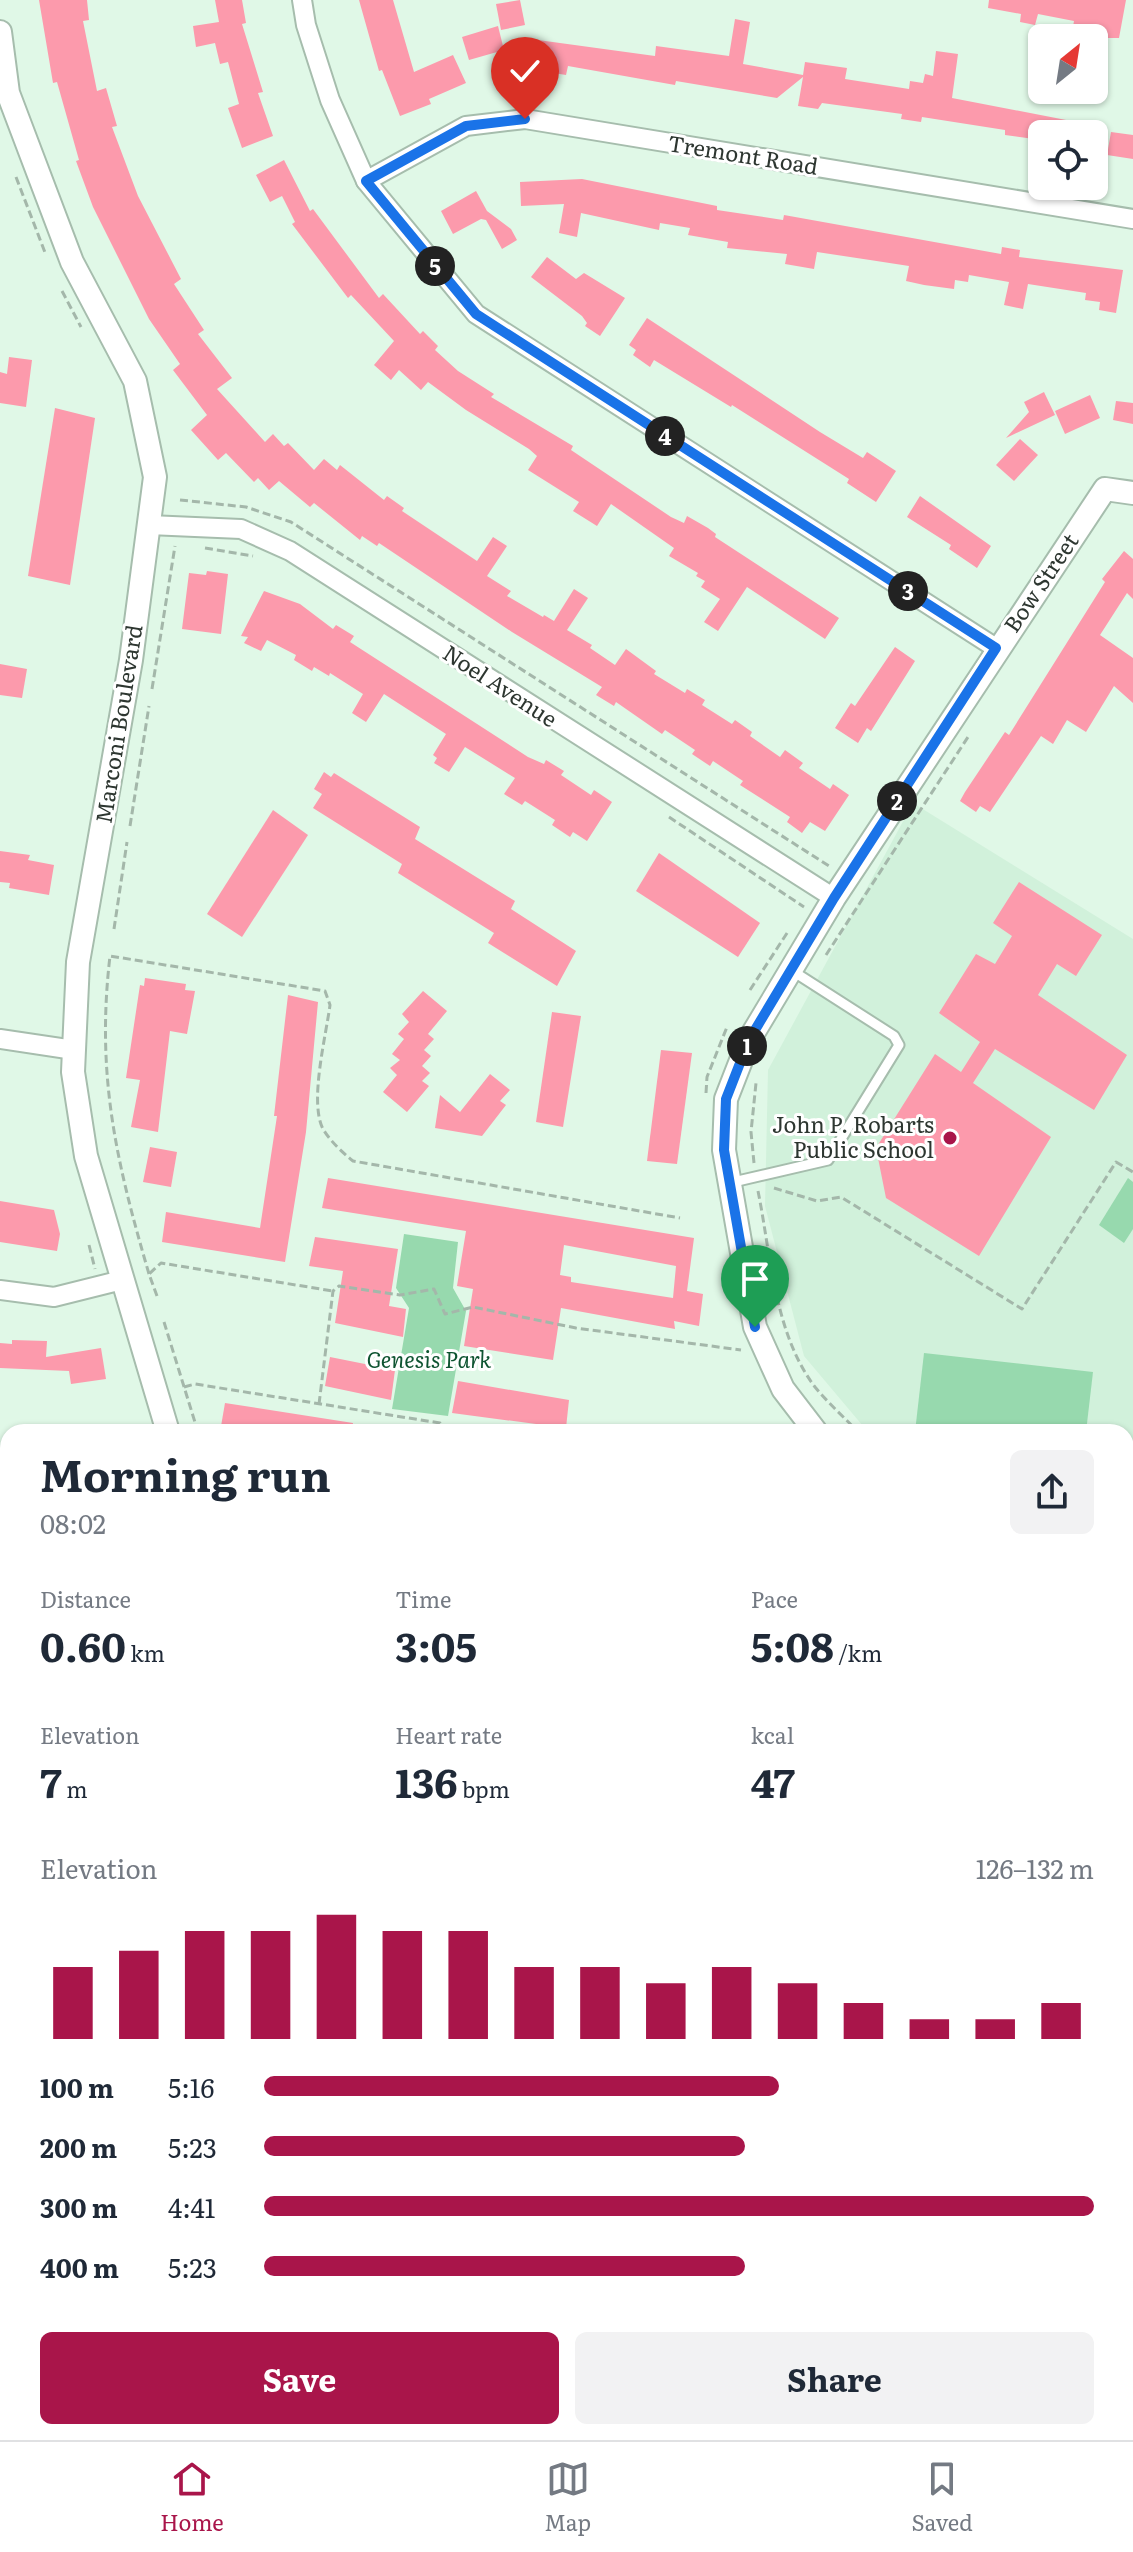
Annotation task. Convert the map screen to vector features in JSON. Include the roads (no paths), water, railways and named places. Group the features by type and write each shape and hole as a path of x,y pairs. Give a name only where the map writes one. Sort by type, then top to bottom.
{"street":[{"path":"302,0 306,25 330,100 366,181 476,314 996,648"},
{"name":"Marconi Boulevard","path":"0,32 8,93 72,262 135,381 155,477 131,660 78,962 73,1072 86,1156 166,1424"},
{"name":"Tremont Road","path":"366,181 466,126 525,119 1133,219"},
{"name":"Bow Street","path":"810,1424 783,1389 755,1327 724,1150 726,1099 749,1040 800,976 834,898 996,648 1105,489 1133,493"},
{"name":"Noel Avenue","path":"149,525 241,529 290,551 834,898"},
{"path":"0,1039 74,1050"},
{"path":"0,1290 54,1297 122,1280"}],"lane":[{"path":"729,1183 757,1181 828,1160 899,1045 894,1036 800,976"}],"place":[{"name":"John P. Robarts Public School","path":"950,1138"}],"park label":[{"name":"Genesis Park","path":"429,1360"}]}
